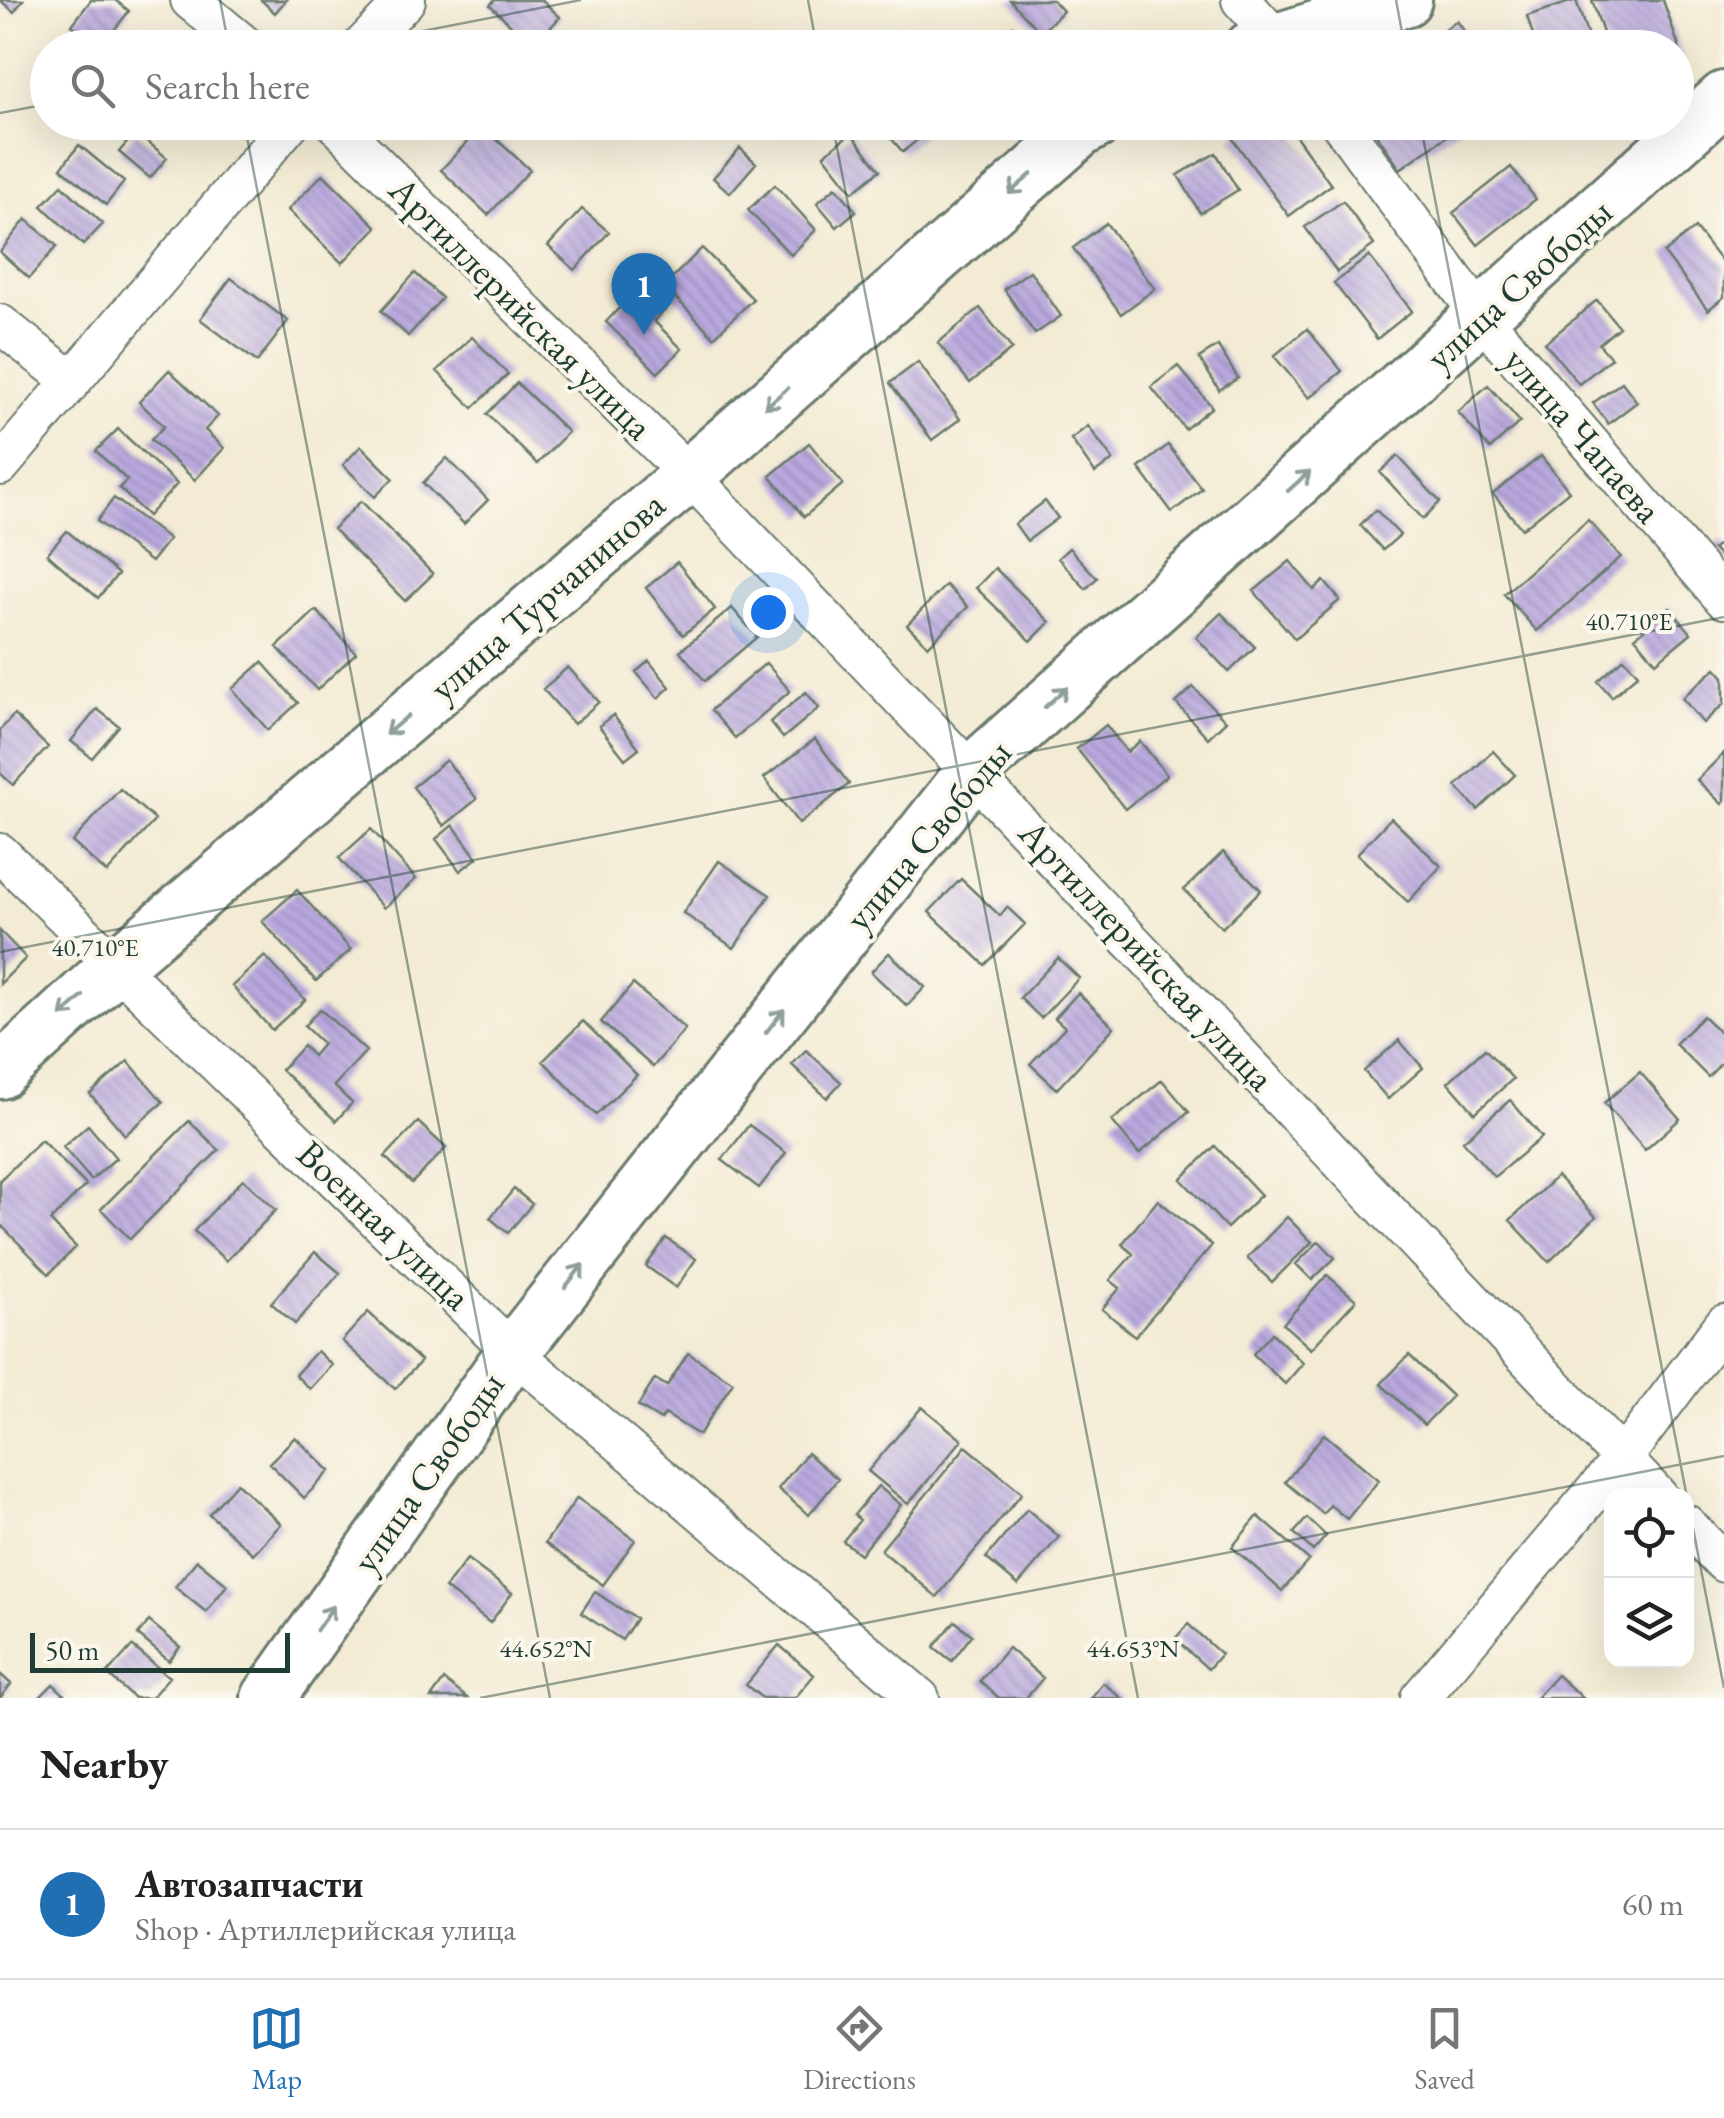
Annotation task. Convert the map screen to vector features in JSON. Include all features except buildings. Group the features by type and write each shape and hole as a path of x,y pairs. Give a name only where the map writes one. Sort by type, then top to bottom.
{"street":[{"path":"190,0 226,30"},
{"path":"377,30 406,0"},
{"path":"1241,0 1261,30"},
{"path":"1316,30 1405,0"},
{"name":"улица Свободы","path":"1694,125 1724,98"},
{"path":"0,466 276,140"},
{"name":"Артиллерийская улица","path":"352,140 689,474 1650,1488"},
{"name":"улица Турчанинова","path":"0,1072 118,964 1071,140"},
{"name":"улица Чапаева","path":"1352,140 1482,318 1724,598"},
{"name":"улица Свободы","path":"268,1698 513,1352 972,770 1678,140"},
{"path":"0,324 72,381"},
{"name":"Военная улица","path":"0,853 513,1352 920,1698"},
{"path":"1420,1698 1622,1459 1724,1324"},
{"path":"1694,1532 1724,1563"}],"place":[{"name":"Автозапчасти","path":"644,335"}]}
